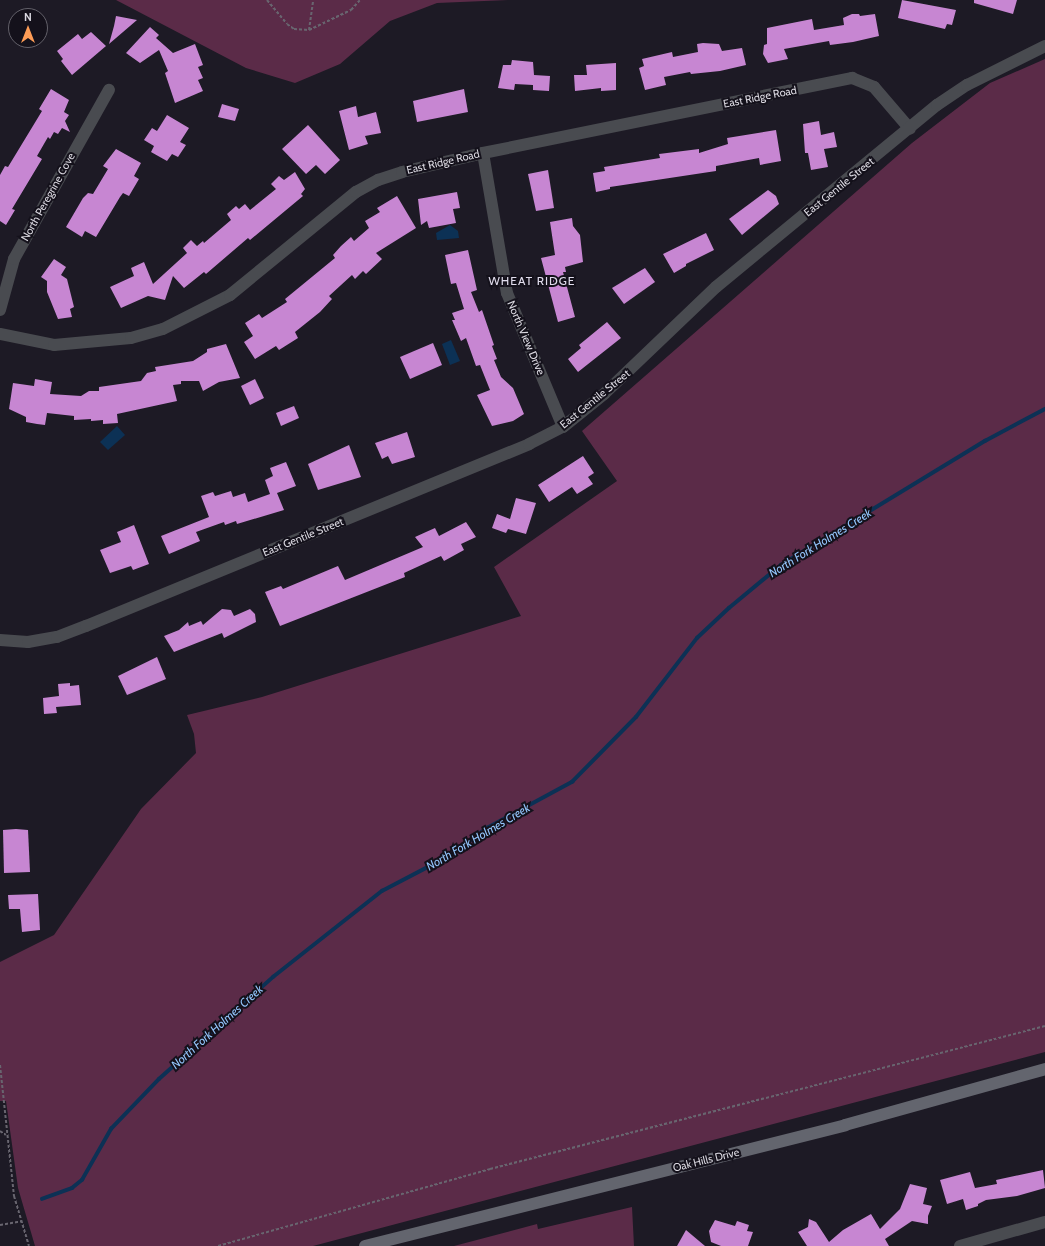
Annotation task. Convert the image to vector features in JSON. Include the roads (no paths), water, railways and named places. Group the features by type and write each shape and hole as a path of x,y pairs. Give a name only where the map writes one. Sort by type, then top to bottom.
{"main road":[{"name":"Oak Hills Drive","path":"365,1246 845,1125 1045,1070"}],"street":[{"name":"East Gentile Street","path":"0,640 28,642 71,632 529,444 563,427 627,373 716,287 910,128 967,85 1045,46"},
{"name":"East Ridge Road","path":"0,334 54,345 131,338 163,328 230,296 356,192 378,180 402,172 483,152 852,78 874,87 910,128"},
{"name":"North Peregrine Cove","path":"0,310 14,259 109,90"},
{"name":"North View Drive","path":"483,152 507,293 563,427"},
{"path":"960,1246 1045,1222"}],"water":[{"path":"450,225 458,231 459,238 437,240 436,233"},
{"path":"451,340 460,361 450,365 442,344"},
{"path":"117,426 125,435 108,450 100,442"}],"waterway":[{"name":"North Fork Holmes Creek","path":"42,1199 72,1188 82,1180 111,1129 159,1079 273,977 382,891 451,855 487,828 572,782 636,717 697,638 729,608 781,565 985,441 1045,409"}],"district":[{"name":"WHEAT RIDGE","path":"532,281"}]}
